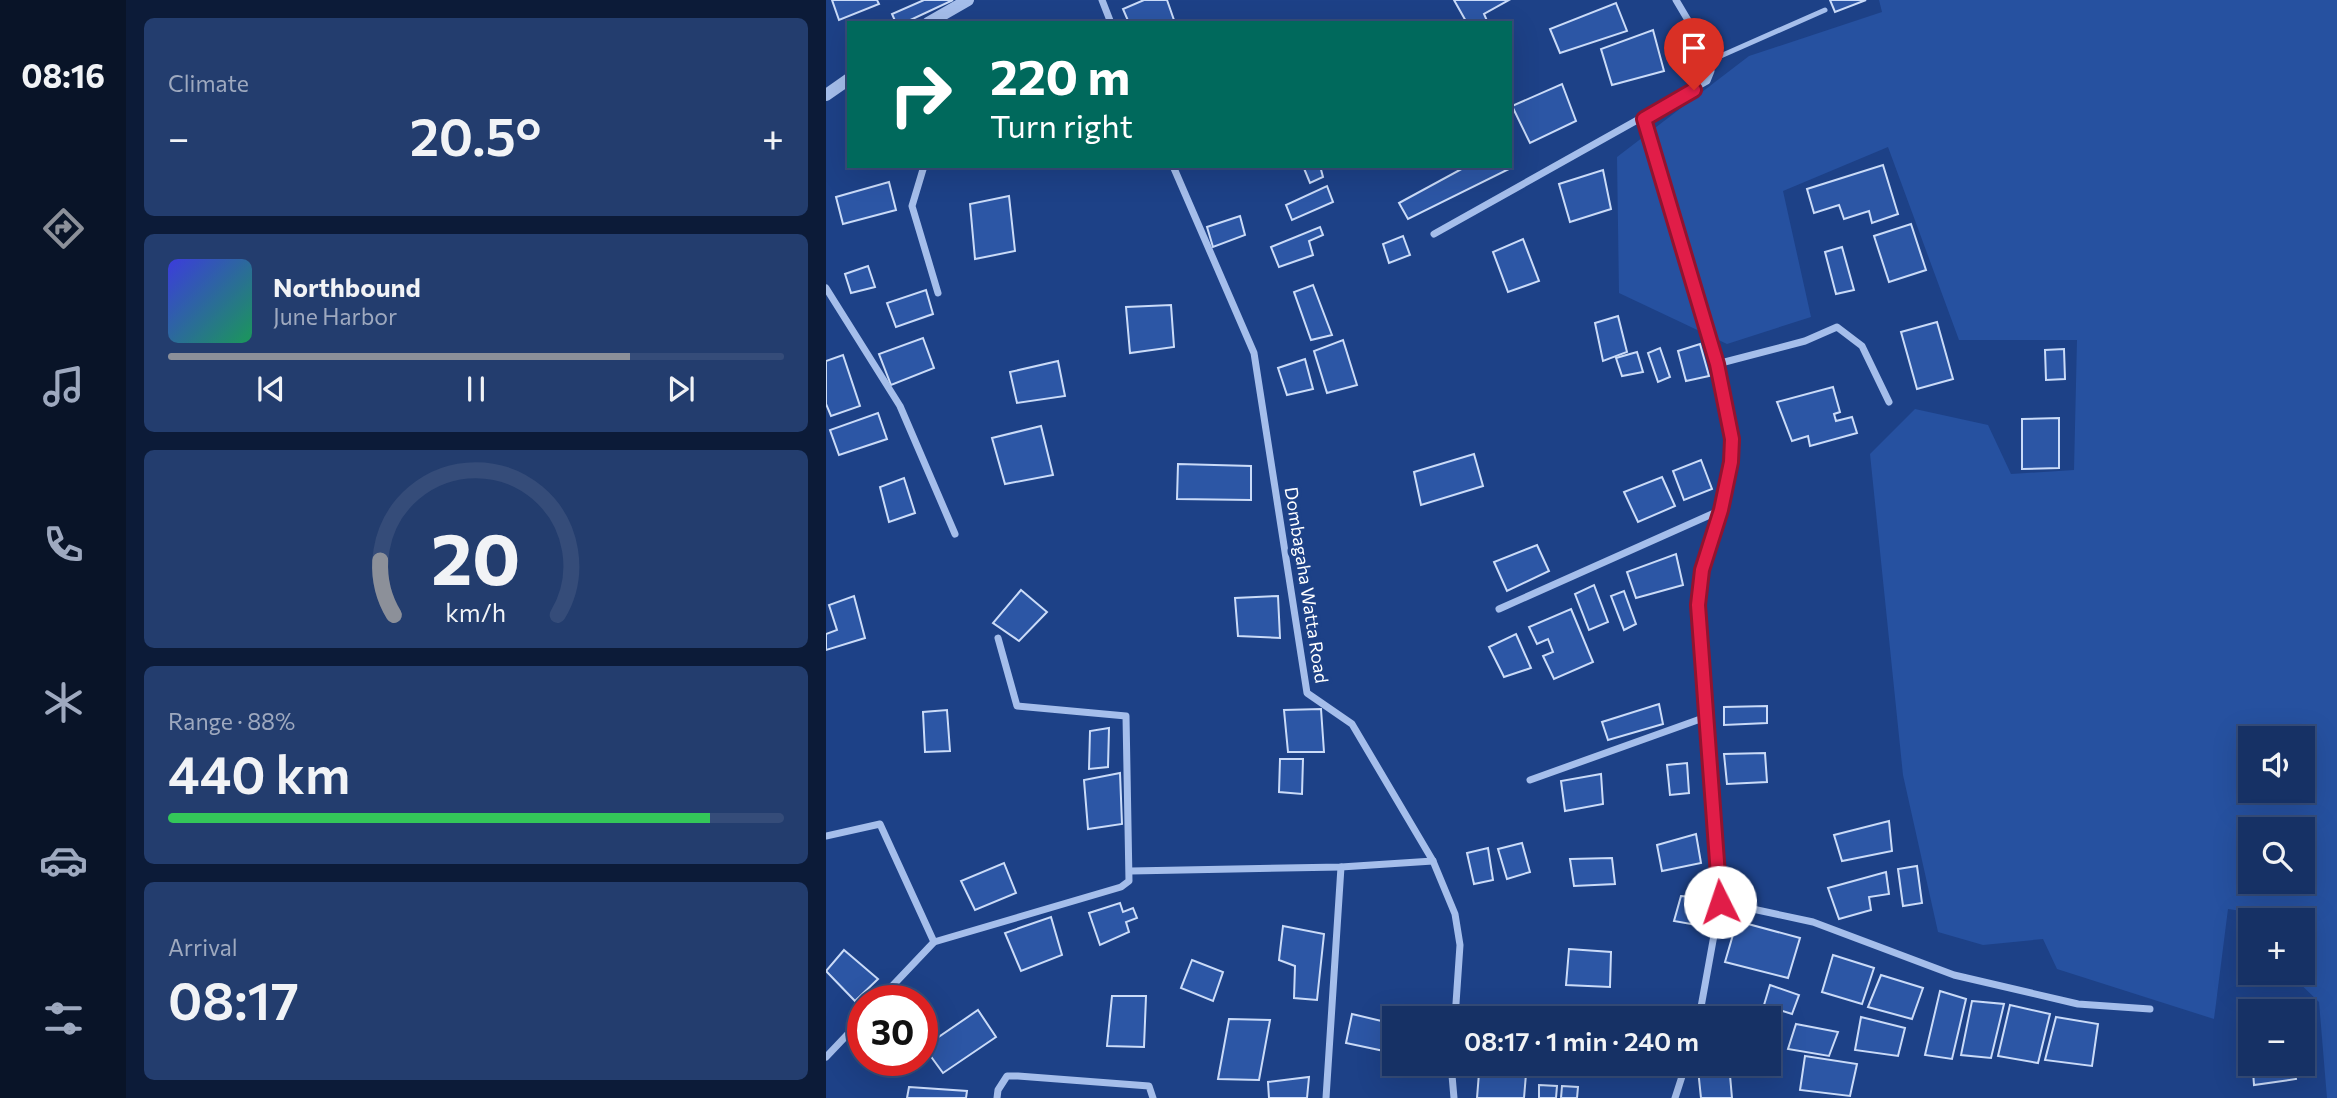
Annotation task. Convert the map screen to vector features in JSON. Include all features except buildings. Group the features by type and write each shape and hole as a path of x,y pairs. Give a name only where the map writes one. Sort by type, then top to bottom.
{"street":[{"path":"946,16 968,0"},
{"path":"1101,0 1110,21"},
{"path":"1434,234 1707,82 1711,71 1695,32 1676,0"},
{"path":"826,95 847,80"},
{"path":"1644,119 1717,364 1732,439 1731,462 1721,510 1702,570 1698,605 1720,902 1701,1006"},
{"path":"923,168 912,206 938,293"},
{"name":"Dombagaha Watta Road","path":"1174,168 1254,353 1307,693 1352,724 1433,861 1455,914 1460,945 1456,1006"},
{"path":"826,288 900,406 955,534"},
{"path":"1717,364 1805,341 1837,327 1862,346 1889,402"},
{"path":"1499,609 1721,510"},
{"path":"893,985 934,942 1121,887 1129,881 1131,871 1126,716 1017,706 998,638"},
{"path":"1530,780 1706,717"},
{"path":"826,836 880,824 934,942"},
{"path":"1131,871 1341,867 1433,861"},
{"path":"1326,1098 1341,867"},
{"path":"1720,902 1813,922 1954,975 2078,1004 2150,1009"},
{"path":"826,1057 847,1035"},
{"path":"997,1098 998,1090 1007,1076 1018,1076 1149,1086 1153,1098"},
{"path":"1452,1076 1454,1098"},
{"path":"1675,1098 1682,1076"}],"lane":[{"path":"1707,62 1825,10"}],"shaded area":[{"path":"1879,0 2337,0 2337,1098 2327,1098 2319,1002 2301,985 2315,985 2315,908 2228,909 2214,1019 2057,969 2043,939 1983,945 1938,932 1903,775 1870,454 1915,409 1988,425 2011,474 2074,470 2077,340 1959,340 1888,147 1783,191 1811,317 1727,344 1619,293 1617,157 1749,56 1882,12"}],"route":[{"path":"1694,90 1644,119 1717,364 1732,439 1731,462 1721,510 1702,570 1698,605 1720,902"}]}
